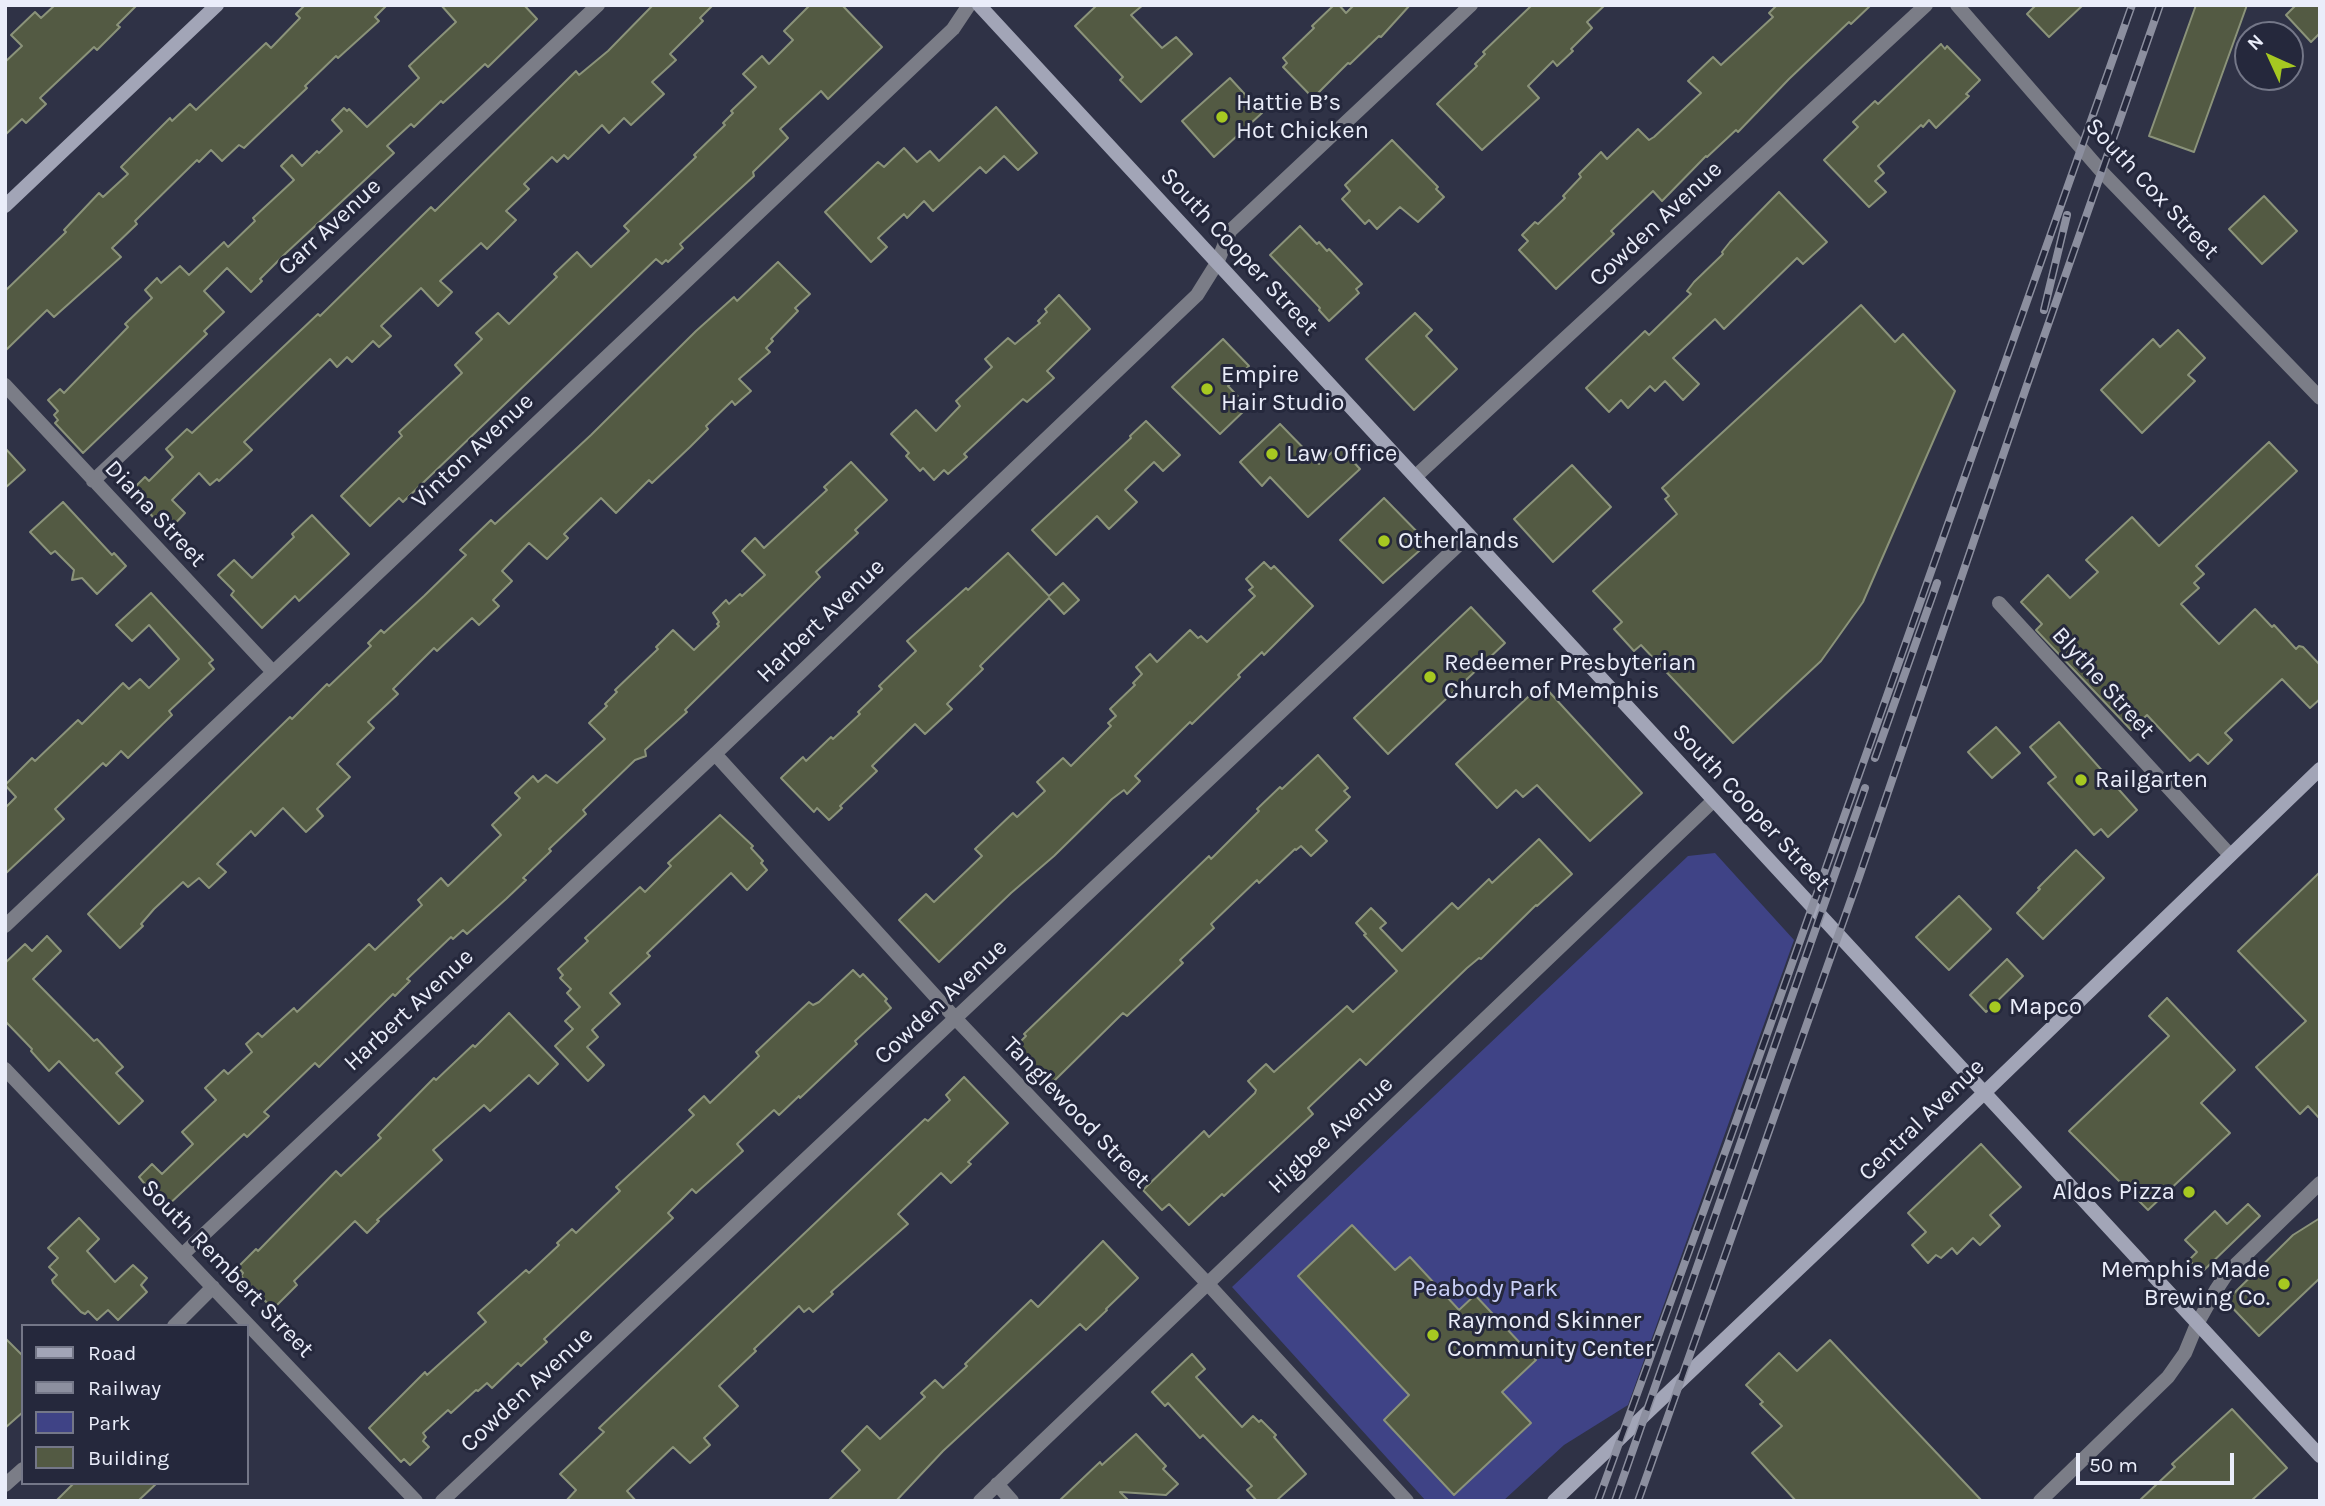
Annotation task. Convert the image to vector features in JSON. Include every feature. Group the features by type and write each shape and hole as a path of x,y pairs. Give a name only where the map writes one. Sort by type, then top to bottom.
{"main road":[{"path":"5,206 217,5"},
{"name":"South Cooper Street","path":"979,5 2320,1456"},
{"name":"Central Avenue","path":"1554,1501 1983,1094 2320,769"}],"street":[{"name":"Carr Avenue","path":"93,481 598,5"},
{"name":"Vinton Avenue","path":"5,926 953,29 969,5"},
{"name":"Harbert Avenue","path":"182,1255 715,754 1197,295 1217,263 1230,231 1471,5"},
{"name":"Cowden Avenue","path":"1416,476 1926,5"},
{"name":"South Cox Street","path":"1957,5 2102,172 2320,398"},
{"name":"Diana Street","path":"5,385 273,672"},
{"name":"Cowden Avenue","path":"442,1501 1469,535"},
{"name":"Blythe Street","path":"1999,603 2230,855"},
{"name":"Tanglewood Street","path":"715,754 956,1019 1207,1283 1407,1501"},
{"name":"Higbee Avenue","path":"979,1501 1713,801"},
{"name":"South Rembert Street","path":"5,1069 416,1501"},
{"path":"2040,1501 2168,1377 2185,1353 2197,1324 2228,1272 2320,1183"},
{"path":"176,1324 213,1287"},
{"path":"5,1485 21,1471"},
{"path":"997,1484 1012,1501"}],"green space":[{"name":"Peabody Park","path":"1715,853 1794,940 1628,1405 1564,1445 1503,1501 1426,1501 1232,1287 1688,856"}],"building":[{"path":"55,5 137,5 97,50 94,47 40,98 46,104 26,123 22,119 5,135 5,62 22,46 11,35 35,12 41,18"},
{"path":"305,5 387,5 375,17 379,21 338,58 336,56 305,86 307,88 244,148 239,145 222,161 211,150 199,162 197,160 135,221 137,224 112,248 121,257 54,317 47,310 5,351 5,291 66,232 64,230 99,193 103,197 128,174 121,167 170,118 172,121 190,104 196,110 266,43 271,48 300,18 296,14"},
{"path":"441,5 524,5 537,19 488,67 485,64 443,103 441,101 414,127 411,124 387,146 394,153 286,253 251,292 227,268 204,291 224,312 204,331 207,334 83,453 55,423 58,420 54,415 58,411 48,400 60,389 64,393 128,327 125,324 152,298 145,290 157,278 161,283 180,266 189,275 224,242 228,247 255,221 253,218 294,180 281,166 292,155 302,166 317,151 319,153 342,131 332,120 344,108 347,111 349,109 367,127 419,78 409,66 456,22"},
{"path":"653,5 713,5 700,18 703,21 670,54 676,60 652,82 664,94 631,125 624,118 609,133 602,125 568,159 564,155 557,162 552,157 524,184 529,189 506,211 516,220 487,249 481,243 440,281 452,292 438,306 421,288 381,326 391,336 379,347 373,341 352,362 347,357 337,367 330,359 244,442 252,450 219,481 217,479 210,485 199,473 172,500 185,513 168,531 158,523 131,491 145,477 149,481 173,457 166,449 187,429 192,433 318,314 320,316 431,207 435,211 576,71 579,75 608,51"},
{"path":"810,5 842,5 882,47 828,99 821,91 780,129 788,138 753,172 754,176 680,244 683,248 668,262 666,260 662,264 656,259 403,502 399,498 370,526 341,496 402,436 399,432 462,373 455,365 482,339 476,333 498,313 509,324 557,277 554,274 577,252 591,267 629,231 624,226 696,157 694,155 725,125 723,123 733,113 731,111 756,87 743,74 762,56 769,64 793,40 784,31"},
{"path":"1097,5 1143,5 1131,15 1162,48 1176,37 1192,54 1141,102 1120,80 1123,77 1075,26"},
{"path":"1334,5 1339,5 1346,13 1354,5 1410,5 1381,37 1348,63 1313,98 1283,67 1287,63 1283,58"},
{"path":"1532,5 1605,5 1587,22 1592,28 1571,49 1573,51 1557,66 1553,61 1528,86 1539,98 1482,150 1437,104 1477,66 1475,64 1485,54 1483,52"},
{"path":"1777,5 1871,5 1851,24 1849,22 1789,79 1738,132 1736,130 1706,156 1662,201 1653,191 1611,231 1614,234 1556,289 1519,250 1528,241 1522,235 1565,198 1563,196 1581,177 1579,174 1601,152 1607,159 1638,129 1649,140 1654,137 1701,93 1688,81 1713,57 1721,65 1773,17 1769,13"},
{"path":"2036,5 2083,5 2049,37 2027,14"},
{"path":"2196,5 2247,5 2241,21 2234,21 2234,41 2194,152 2149,136"},
{"path":"2296,5 2320,5 2320,33 2311,42 2304,34 2304,21 2292,21 2286,15"},
{"path":"1941,44 1945,49 1947,46 1980,80 1966,94 1969,96 1936,128 1929,120 1923,127 1921,125 1878,166 1884,173 1875,181 1886,192 1869,207 1824,160 1858,127 1853,122 1875,101 1878,104"},
{"name":"Hattie B’s Hot Chicken","path":"1230,78 1262,113 1214,157 1182,121"},
{"path":"996,107 1037,153 1018,170 1004,156 986,173 980,167 933,211 924,201 907,218 904,214 878,238 887,247 871,262 825,212 878,162 884,167 904,148 917,162 930,151 939,161"},
{"path":"1392,140 1438,187 1436,189 1444,197 1418,222 1400,207 1377,229 1369,220 1365,224 1342,199 1350,191 1345,185"},
{"path":"1779,192 1827,242 1803,264 1797,258 1724,329 1715,319 1673,358 1699,384 1683,400 1665,381 1655,391 1650,386 1628,408 1621,400 1609,412 1586,388 1645,331 1649,335 1691,294 1687,291 1694,282"},
{"path":"2264,196 2297,231 2262,264 2229,229"},
{"path":"1300,226 1317,244 1319,242 1327,251 1329,249 1362,284 1356,289 1359,293 1329,321 1270,255"},
{"path":"778,262 810,294 795,308 798,311 771,339 773,341 766,348 770,352 739,379 751,391 735,405 732,401 706,426 708,429 690,447 652,483 649,480 616,513 601,498 564,534 568,538 547,559 529,543 502,571 512,581 493,600 499,606 479,625 472,618 437,651 434,648 393,689 398,694 368,722 374,728 337,764 350,777 317,809 323,816 306,832 283,808 255,836 251,831 217,864 226,872 209,888 199,878 188,887 183,882 154,909 141,924 143,926 120,948 88,914 290,717 292,719 371,646 368,643 381,630 384,633 466,555 460,550 491,520 495,524 591,435 696,331 734,297 737,301"},
{"path":"1059,295 1090,329 1047,371 1054,378 1027,402 1023,399 964,454 967,457 948,474 944,470 934,480 923,468 920,471 906,456 909,453 891,434 916,410 936,431 960,406 956,401 992,367 985,359 1008,338 1015,344 1040,323 1038,321 1047,312 1045,309"},
{"path":"1861,305 1895,342 1903,334 1955,391 1863,602 1821,661 1733,743 1641,645 1634,651 1614,629 1622,622 1593,591 1677,514 1665,499 1669,496 1662,488"},
{"path":"1415,313 1432,330 1426,336 1457,369 1414,410 1366,359"},
{"path":"2178,330 2205,358 2188,375 2195,381 2142,433 2101,390 2153,339 2160,347"},
{"path":"1223,339 1249,366 1228,386 1248,407 1220,434 1172,387"},
{"path":"1146,421 1180,455 1163,471 1154,462 1125,490 1137,502 1109,529 1097,516 1056,555 1032,530"},
{"path":"1280,424 1319,464 1339,446 1360,469 1308,517 1270,477 1262,486 1240,462"},
{"path":"2269,442 2297,471 2196,566 2204,574 2194,583 2199,588 2181,604 2219,644 2255,609 2296,649 2303,647 2320,665 2320,699 2310,708 2282,679 2225,733 2232,740 2208,764 2198,754 2190,761 2147,715 2131,730 2036,630 2042,624 2021,602 2048,575 2070,598 2098,572 2086,560 2132,517 2159,546"},
{"path":"5,448 25,470 5,488"},
{"path":"851,462 887,500 855,530 858,533 816,572 820,577 685,710 687,712 645,750 646,756 635,760 583,810 586,814 549,849 551,851 523,878 526,880 467,934 463,930 453,939 451,937 407,979 410,981 395,996 393,994 319,1067 315,1063 264,1112 269,1116 247,1137 244,1134 165,1208 139,1177 152,1164 162,1174 193,1144 182,1132 216,1100 205,1088 224,1070 228,1074 252,1052 246,1044 258,1033 262,1037 294,1008 297,1012 369,944 375,950 422,905 418,900 441,878 448,886 501,835 492,825 520,798 515,793 533,776 538,782 546,775 557,783 605,739 589,723 607,706 605,704 617,692 615,690 658,649 656,647 673,630 694,650 719,626 713,613 726,600 729,604 740,594 742,596 765,575 742,551 755,538 764,548 827,490 824,487"},
{"path":"1572,465 1611,507 1553,562 1514,519"},
{"name":"Otherlands","path":"1384,498 1428,543 1383,583 1340,540"},
{"path":"63,502 112,555 114,553 126,566 97,594 82,578 72,580 74,570 55,551 51,554 30,532"},
{"path":"312,515 349,554 299,601 295,596 262,628 231,595 234,591 218,575 234,560 252,578 294,537 292,534"},
{"path":"1008,553 1049,596 1063,583 1079,600 1064,614 1049,598 980,666 983,669 947,704 952,709 925,734 915,724 872,766 877,771 829,820 817,808 814,812 781,778 803,757 806,761 860,714 858,712 882,689 879,686 916,651 907,641"},
{"path":"1264,562 1271,569 1274,566 1313,606 1135,776 1140,781 1127,794 1124,790 1112,799 939,962 899,920 926,894 934,902 982,856 975,849 1013,813 1017,817 1045,791 1037,782 1063,758 1071,766 1111,726 1108,723 1116,716 1110,709 1135,685 1133,683 1142,674 1136,667 1150,654 1157,662 1190,630 1207,642 1255,596 1249,590 1253,587 1246,579"},
{"path":"151,593 213,660 209,663 214,669 169,711 172,715 128,758 121,751 106,766 103,763 55,809 64,819 5,874 5,808 16,797 5,785 32,758 35,761 78,720 82,724 123,683 129,689 140,679 149,688 179,659 149,625 132,641 116,625"},
{"name":"Redeemer Presbyterian Church of Memphis","path":"1471,607 1505,643 1388,754 1354,718"},
{"path":"1542,684 1642,793 1590,841 1537,785 1523,797 1516,790 1497,808 1456,764"},
{"name":"Railgarten","path":"2059,722 2137,810 2108,837 2101,829 2094,835 2048,783 2056,777 2030,747"},
{"path":"1996,727 2020,753 1992,778 1968,752"},
{"path":"1318,755 1348,788 1344,791 1350,797 1316,830 1327,841 1311,856 1301,846 1295,849 1259,883 1257,880 1211,924 1214,928 1180,960 1183,963 1127,1016 1123,1013 1052,1083 1039,1073 1024,1059 1027,1056 1016,1046 1026,1036 1024,1034 1209,856 1211,859 1280,787 1282,789"},
{"path":"720,815 753,846 751,848 767,870 747,890 731,873 647,953 650,956 610,993 620,1004 592,1030 598,1037 587,1047 604,1065 588,1081 555,1046 573,1029 565,1021 580,1007 567,993 571,989 560,978 563,975 558,969 588,941 585,938 640,887 645,892 671,866 668,863"},
{"path":"1539,839 1572,874 1481,959 1467,968 1366,1065 1360,1059 1308,1108 1313,1114 1224,1196 1222,1194 1189,1225 1169,1204 1162,1210 1143,1190 1204,1131 1209,1137 1255,1093 1256,1090 1248,1081 1266,1064 1274,1072 1347,1006 1353,1012 1397,971 1356,923 1371,908 1386,923 1380,928 1402,951 1452,903 1458,909 1489,879 1492,883"},
{"path":"2076,850 2104,878 2043,939 2017,913"},
{"path":"2320,872 2320,1119 2308,1106 2300,1114 2256,1067 2306,1021 2238,951"},
{"path":"1959,896 1991,929 1949,970 1916,937"},
{"path":"47,936 61,951 33,979 123,1067 116,1073 143,1101 119,1124 59,1061 49,1071 5,1021 5,963 25,944 32,951"},
{"path":"2007,959 2023,976 1986,1012 1970,995"},
{"path":"853,970 860,977 863,974 887,999 885,1001 891,1008 800,1098 799,1096 779,1115 774,1110 737,1144 743,1151 696,1193 692,1189 668,1213 673,1218 544,1339 547,1342 521,1366 518,1363 492,1388 487,1383 451,1413 448,1410 423,1433 426,1437 423,1441 429,1447 410,1465 404,1459 401,1462 369,1428 425,1372 427,1375 486,1322 478,1313 526,1270 529,1273 572,1229 576,1233 620,1191 616,1187 694,1115 689,1110 704,1096 710,1103 759,1056 756,1052 809,1002 813,1005 819,1002"},
{"path":"2167,998 2235,1070 2201,1103 2230,1133 2148,1210 2069,1131 2169,1036 2149,1016"},
{"path":"509,1013 558,1064 538,1084 529,1075 490,1111 484,1105 433,1150 442,1160 377,1220 379,1221 367,1233 355,1221 294,1281 297,1285 273,1309 241,1276 243,1273 238,1267 256,1249 258,1251 336,1171 341,1176 381,1138 378,1135 434,1078 436,1080 473,1045 475,1047"},
{"path":"964,1077 1008,1123 968,1162 971,1164 951,1183 941,1173 898,1214 908,1224 831,1292 833,1294 813,1312 809,1308 804,1312 799,1306 719,1386 738,1406 704,1438 710,1445 690,1463 673,1447 627,1491 636,1501 566,1501 576,1490 560,1474 604,1432 599,1428 925,1119 928,1121 950,1100 946,1095"},
{"path":"1981,1144 2021,1187 1990,1215 2000,1226 1980,1245 1973,1238 1957,1254 1952,1248 1941,1258 1936,1255 1928,1263 1912,1245 1926,1232 1908,1213"},
{"path":"2248,1204 2260,1216 2201,1273 2189,1260 2197,1252 2185,1240 2215,1211 2227,1224"},
{"path":"79,1218 99,1239 87,1251 115,1282 133,1265 147,1278 141,1285 147,1292 118,1320 108,1310 97,1320 88,1311 85,1314 81,1312 53,1283 52,1280 57,1275 49,1267 58,1258 48,1248"},
{"path":"2320,1218 2320,1278 2259,1336 2226,1301 2293,1235"},
{"name":"Raymond Skinner Community Center","path":"1352,1225 1395,1270 1410,1257 1459,1310 1475,1295 1536,1360 1502,1392 1531,1423 1454,1495 1384,1420 1409,1395 1298,1276"},
{"path":"1103,1241 1138,1278 1086,1330 1080,1324 943,1451 896,1501 828,1501 860,1470 842,1451 867,1426 880,1439 925,1397 921,1393 935,1380 943,1388 1031,1300 1038,1307"},
{"path":"5,1338 21,1354 21,1414 5,1428"},
{"path":"1830,1340 1982,1501 1796,1501 1752,1453 1782,1426 1746,1385 1779,1353 1797,1371"},
{"path":"1192,1354 1205,1369 1196,1377 1242,1427 1253,1416 1259,1422 1261,1420 1306,1474 1276,1501 1257,1501 1247,1490 1252,1486 1203,1435 1200,1438 1168,1403 1165,1406 1152,1392"},
{"path":"2232,1409 2287,1468 2251,1501 2139,1501 2175,1467 2172,1464"},
{"path":"1136,1434 1166,1466 1163,1469 1178,1484 1166,1495 1120,1492 1129,1501 1059,1501 1100,1462 1102,1465"},
{"path":"72,1485 155,1485 138,1501 56,1501"}],"railway":[{"path":"1598,1501 1728,1144 2132,5"},
{"path":"1638,1501 1859,877 2160,5"},
{"path":"2044,310 2067,215"},
{"path":"1875,758 1937,583"},
{"path":"1615,1501 1865,788"}],"place":[{"name":"Hattie B’s Hot Chicken","path":"1222,117"},
{"name":"Empire Hair Studio","path":"1207,389"},
{"name":"Law Office","path":"1272,454"},
{"name":"Otherlands","path":"1384,541"},
{"name":"Redeemer Presbyterian Church of Memphis","path":"1430,677"},
{"name":"Railgarten","path":"2081,780"},
{"name":"Mapco","path":"1995,1007"},
{"name":"Aldos Pizza","path":"2189,1192"},
{"name":"Memphis Made Brewing Co.","path":"2284,1284"},
{"name":"Raymond Skinner Community Center","path":"1433,1335"}]}
